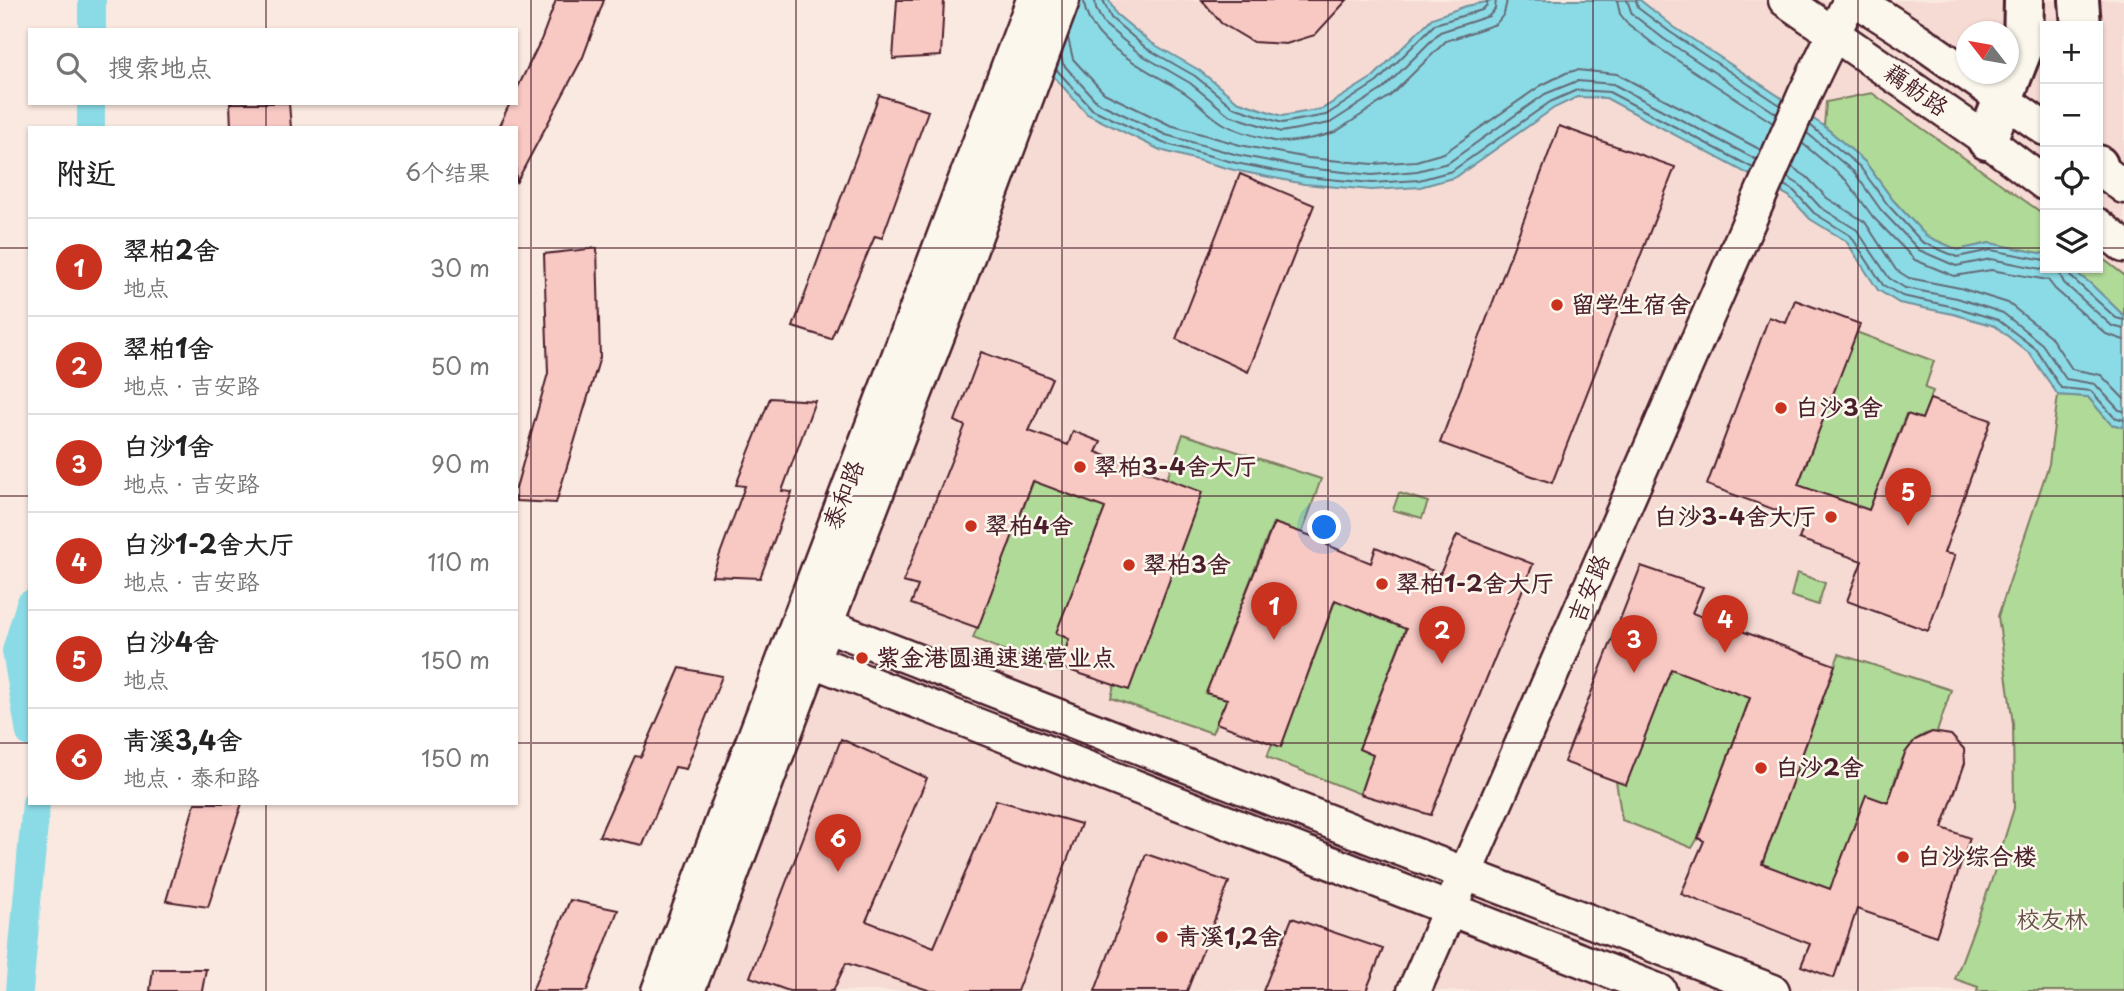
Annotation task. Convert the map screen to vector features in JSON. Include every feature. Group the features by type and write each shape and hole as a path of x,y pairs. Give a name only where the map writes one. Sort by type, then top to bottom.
{"street":[{"name":"泰和路","path":"688,991 958,284 1023,64 1033,0"},
{"name":"泰和路","path":"658,991 1023,64 1063,0"},
{"name":"藕舫路","path":"1785,0 1987,140 2040,180"},
{"name":"吉安路","path":"1414,991 1805,93 1850,0"},
{"name":"藕舫路","path":"1856,0 1917,39 2040,125"},
{"path":"1987,140 2023,48 2024,0"},
{"path":"2079,0 2081,21"},
{"path":"2103,171 2124,187"},
{"path":"2103,229 2124,246"},
{"path":"826,625 1773,991"},
{"path":"813,661 1660,991"}],"shaded area":[{"path":"1055,0 2124,0 2124,991 674,991"}],"green space":[{"path":"1872,93 2040,211 2040,253 1990,243 1958,250 1926,236 1893,200 1865,162 1824,126 1826,102"},
{"path":"2103,259 2124,275 2124,316 2077,273 2103,273"},
{"path":"1856,332 1934,361 1925,388 1933,391 1922,419 1906,414 1869,510 1798,485"},
{"name":"校友林","path":"2058,395 2088,397 2111,424 2124,427 2124,991 1977,991 1978,987 1955,979 1991,882 2014,808 2013,724 1998,616 2049,464"},
{"path":"1183,434 1321,479 1302,533 1273,523 1206,693 1227,699 1212,733 1111,698 1167,479"},
{"path":"1038,470 1055,489 1079,498 1084,488 1109,498 1057,632 1069,639 1058,672 973,638"},
{"path":"1399,493 1428,502 1422,518 1393,510"},
{"path":"1797,573 1825,583 1818,605 1791,596"},
{"path":"1340,588 1354,608 1383,620 1410,617 1359,749 1373,755 1360,794 1267,757 1272,744 1281,746"},
{"path":"1678,651 1756,681 1692,848 1622,820 1616,781 1626,784"},
{"path":"1839,654 1951,690 1937,732 1925,734 1916,740 1903,758 1888,803 1866,796 1830,889 1762,864"}],"water":[{"path":"1031,0 1109,0 1116,14 1150,42 1199,70 1237,101 1282,116 1322,109 1373,77 1432,18 1466,6 1496,0 1640,0 1674,27 1824,126 1865,162 1893,200 1926,236 1958,250 1990,243 2040,253 2040,273 2077,273 2091,284 2124,316 2124,427 2111,424 2088,397 2058,395 2030,354 1995,326 1899,303 1878,290 1846,241 1810,219 1789,196 1606,98 1577,97 1554,108 1456,177 1420,187 1372,190 1304,184 1234,170 1160,150 1087,114 1049,71"}],"building":[{"path":"556,0 604,0 583,57 518,179 518,126 499,126 509,105 518,105 518,87 541,40"},
{"path":"897,0 944,0 941,56 893,59"},
{"path":"1202,0 1347,0 1315,35 1286,44 1253,42 1221,23"},
{"path":"879,95 928,111 882,238 875,236 831,339 793,327"},
{"path":"230,105 289,105 291,126 231,126"},
{"name":"留学生宿舍","path":"1559,126 1675,167 1552,483 1440,443"},
{"path":"1240,174 1314,205 1248,372 1176,339"},
{"path":"597,248 600,357 556,503 518,501 518,481 548,373 544,254"},
{"path":"1795,300 1860,324 1798,485 1869,510 1907,414 1922,419 1930,399 1991,420 1944,553 1955,555 1928,631 1847,601 1862,561 1799,539 1806,521 1707,485 1769,317 1786,323"},
{"path":"981,352 1052,378 1029,431 1068,445 1073,431 1101,442 1096,452 1202,492 1129,690 1060,667 1069,639 1056,633 1105,508 1033,481 978,628 911,604 918,586 903,582 965,426 955,421"},
{"path":"770,398 815,401 782,491 792,492 760,578 712,576 745,486 736,485"},
{"path":"1274,523 1326,541 1327,545 1371,563 1376,547 1440,574 1457,535 1533,564 1431,815 1360,794 1373,755 1359,749 1406,629 1335,600 1281,747 1216,723 1227,699 1206,693"},
{"path":"1641,566 1703,587 1692,613 1835,665 1762,864 1830,889 1866,795 1888,803 1905,753 1915,740 1932,732 1951,735 1964,749 1965,763 1942,828 1970,838 1936,936 1857,909 1834,978 1801,966 1810,944 1681,894 1704,841 1698,838 1750,698 1671,669 1626,785 1564,762"},
{"path":"680,668 722,676 686,769 675,767 643,845 599,836 635,756 641,757"},
{"path":"841,739 927,778 866,921 934,947 996,800 1081,824 1017,991 931,991 846,963 833,991 789,991 750,977"},
{"path":"194,805 241,805 208,907 166,901"},
{"name":"青溪1,2舍","path":"1146,854 1229,882 1187,991 1095,991"},
{"path":"570,900 618,910 587,991 532,991"},
{"name":"青溪1,2舍","path":"1292,918 1383,949 1366,991 1263,991"},
{"path":"153,969 206,969 202,991 150,991"}],"waterway":[{"path":"92,0 92,28"},
{"path":"91,105 91,126"},
{"path":"28,611 16,651 28,721"},
{"path":"19,991 36,805"}],"place":[{"name":"留学生宿舍","path":"1557,305"},
{"name":"白沙3舍","path":"1781,408"},
{"name":"翠柏3-4舍大厅","path":"1080,467"},
{"name":"白沙3-4舍大厅","path":"1831,517"},
{"name":"翠柏4舍","path":"971,526"},
{"name":"白沙4舍","path":"1908,526"},
{"name":"翠柏3舍","path":"1129,565"},
{"name":"翠柏1-2舍大厅","path":"1382,584"},
{"name":"翠柏2舍","path":"1274,640"},
{"name":"白沙1-2舍大厅","path":"1725,653"},
{"name":"紫金港圆通速递营业点","path":"862,658"},
{"name":"翠柏1舍","path":"1442,664"},
{"name":"白沙1舍","path":"1634,673"},
{"name":"白沙2舍","path":"1761,768"},
{"name":"白沙综合楼","path":"1903,857"},
{"name":"青溪3,4舍","path":"838,872"},
{"name":"青溪1,2舍","path":"1162,937"}]}
